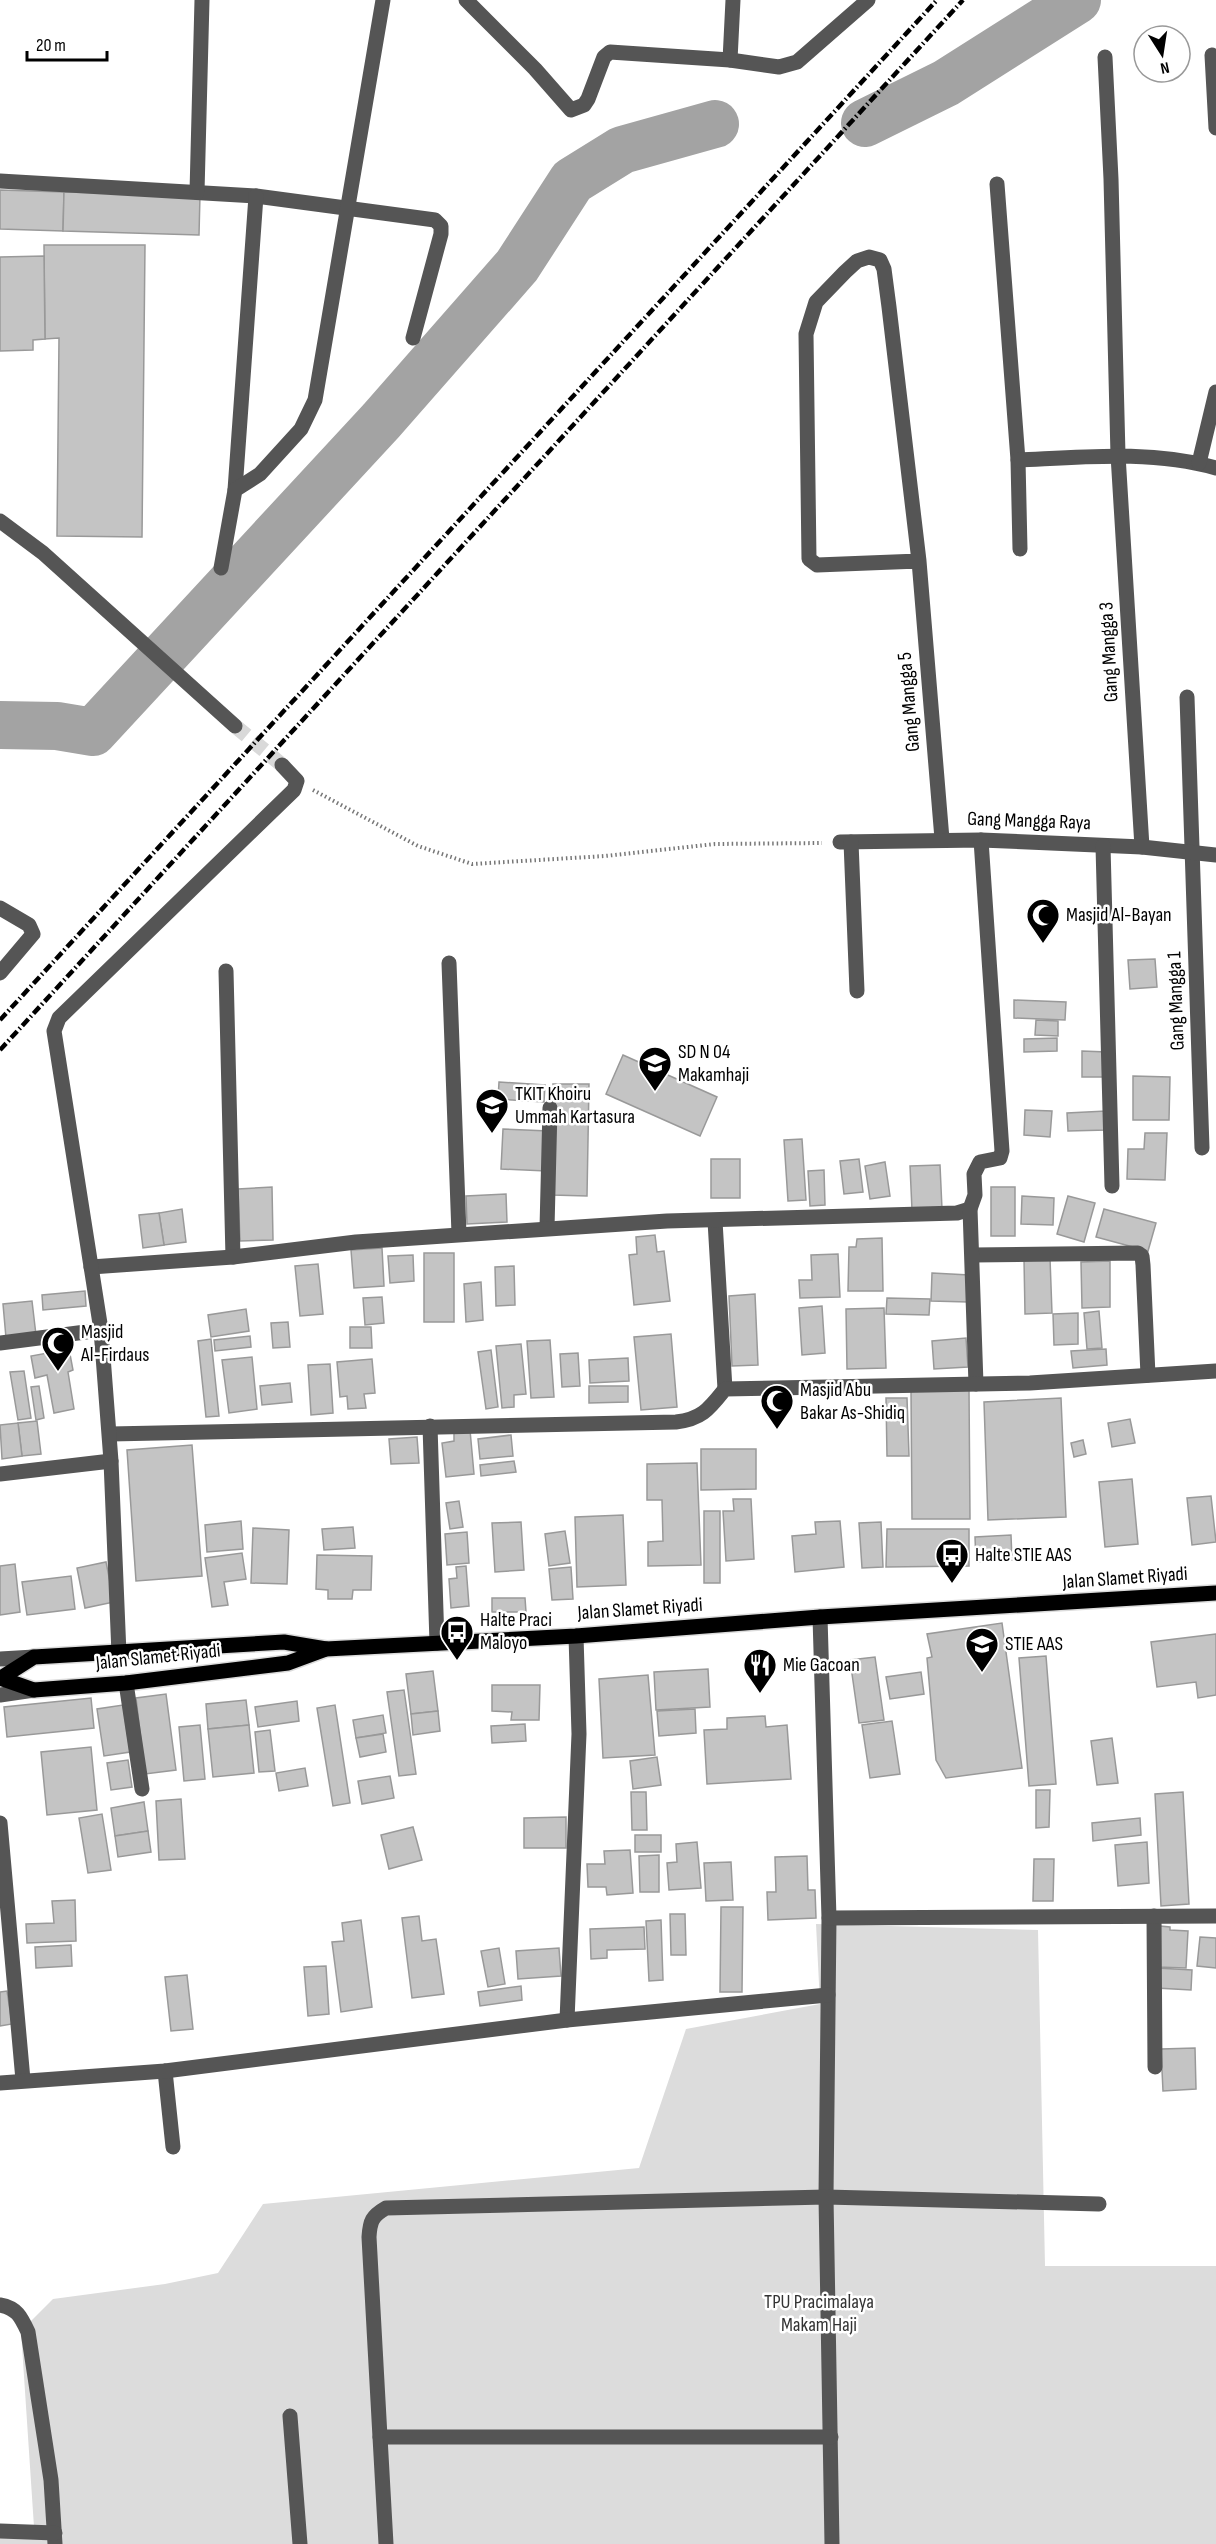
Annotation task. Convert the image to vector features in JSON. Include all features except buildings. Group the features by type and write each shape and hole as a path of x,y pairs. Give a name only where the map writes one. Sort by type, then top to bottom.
{"main road":[{"name":"Jalan Slamet Riyadi","path":"1,1678 34,1690 126,1683 288,1664 326,1649 1216,1593"},
{"path":"1,1678 34,1657 120,1654 285,1642 326,1649"}],"street":[{"path":"197,192 201,0"},
{"path":"235,490 260,474 282,451 301,429 315,400 383,0"},
{"path":"466,0 535,69 571,110 584,105 604,57 610,52 730,60 779,68 789,66 797,62 868,0"},
{"path":"730,60 733,0"},
{"path":"1212,55 1216,128"},
{"name":"Gang Mangga 3","path":"1105,57 1111,179 1118,455 1142,847"},
{"path":"0,181 256,196 435,220 441,226 441,234 413,338"},
{"path":"997,184 1018,460 1020,549"},
{"path":"221,568 235,490 256,196"},
{"name":"Gang Mangga 5","path":"919,561 817,565 809,559 806,334 816,302 856,261 869,256 880,260 884,269 919,561 942,839"},
{"path":"1199,463 1216,392"},
{"path":"1018,460 1118,455 1199,463 1216,468"},
{"path":"0,521 43,553 235,726"},
{"name":"Gang Mangga 1","path":"1187,697 1202,1148"},
{"path":"120,1654 110,1434 101,1329 54,1036 55,1025 59,1018 294,790 297,781 282,765"},
{"path":"976,1384 970,1209 975,1195 976,1165 983,1160 1000,1158 1002,1151 981,840"},
{"name":"Gang Mangga Raya","path":"846,842 981,840 1142,847 1216,855"},
{"path":"846,842 857,991"},
{"path":"1103,846 1112,1186"},
{"path":"0,908 30,925 33,934 0,973"},
{"path":"449,963 459,1234"},
{"path":"226,971 233,1257"},
{"path":"547,1228 550,1108"},
{"path":"91,1267 233,1257 356,1242 547,1228 667,1221 957,1214 970,1209"},
{"path":"110,1434 430,1426 638,1424 693,1420 706,1412 725,1389 715,1221"},
{"path":"973,1255 1138,1254 1142,1256 1148,1375"},
{"path":"0,1343 101,1329"},
{"path":"725,1389 976,1384 1216,1371"},
{"path":"430,1426 437,1643"},
{"path":"0,1474 111,1461"},
{"path":"820,1617 830,1918 826,2197 832,2544"},
{"path":"567,2020 579,1734 576,1635"},
{"path":"0,1659 34,1657"},
{"path":"126,1683 142,1789"},
{"path":"0,1695 34,1690"},
{"path":"0,1823 23,2080"},
{"path":"1154,1916 1155,2067"},
{"path":"830,1918 1216,1916"},
{"path":"0,2083 165,2071 567,2020 828,1995"},
{"path":"165,2071 173,2147"},
{"path":"386,2544 369,2237 373,2215 386,2208 826,2197 1100,2204"},
{"path":"0,2305 12,2307 21,2315 28,2332 51,2480 55,2539 0,2532"},
{"path":"290,2416 300,2544"},
{"path":"380,2437 831,2437"}],"path":[{"path":"297,781 418,846 472,864 605,856 715,844 846,842"}],"green space":[{"name":"TPU Pracimalaya Makam Haji","path":"816,1924 1038,1930 1045,2266 1216,2266 1216,2544 0,2544 0,2527 34,2527 21,2331 53,2299 165,2284 218,2273 263,2204 639,2168 686,2029 820,2004"}],"waterway":[{"path":"865,123 946,83 1077,0"},
{"path":"0,725 57,726 93,732 381,421 517,266 572,181 622,150 715,124"}],"tunnel":[{"path":"235,726 282,765"}],"railway":[{"path":"0,1020 937,0"},
{"path":"0,1050 963,0"}],"place":[{"name":"Masjid Al-Bayan","path":"1043,944"},
{"name":"SD N 04 Makamhaji","path":"655,1092"},
{"name":"TKIT Khoiru Ummah Kartasura","path":"492,1134"},
{"name":"Masjid Al-Firdaus","path":"58,1372"},
{"name":"Masjid Abu Bakar As-Shidiq","path":"777,1430"},
{"name":"Halte STIE AAS","path":"952,1584"},
{"name":"Halte Praci Maloyo","path":"457,1661"},
{"name":"STIE AAS","path":"982,1673"},
{"name":"Mie Gacoan","path":"760,1694"}]}
